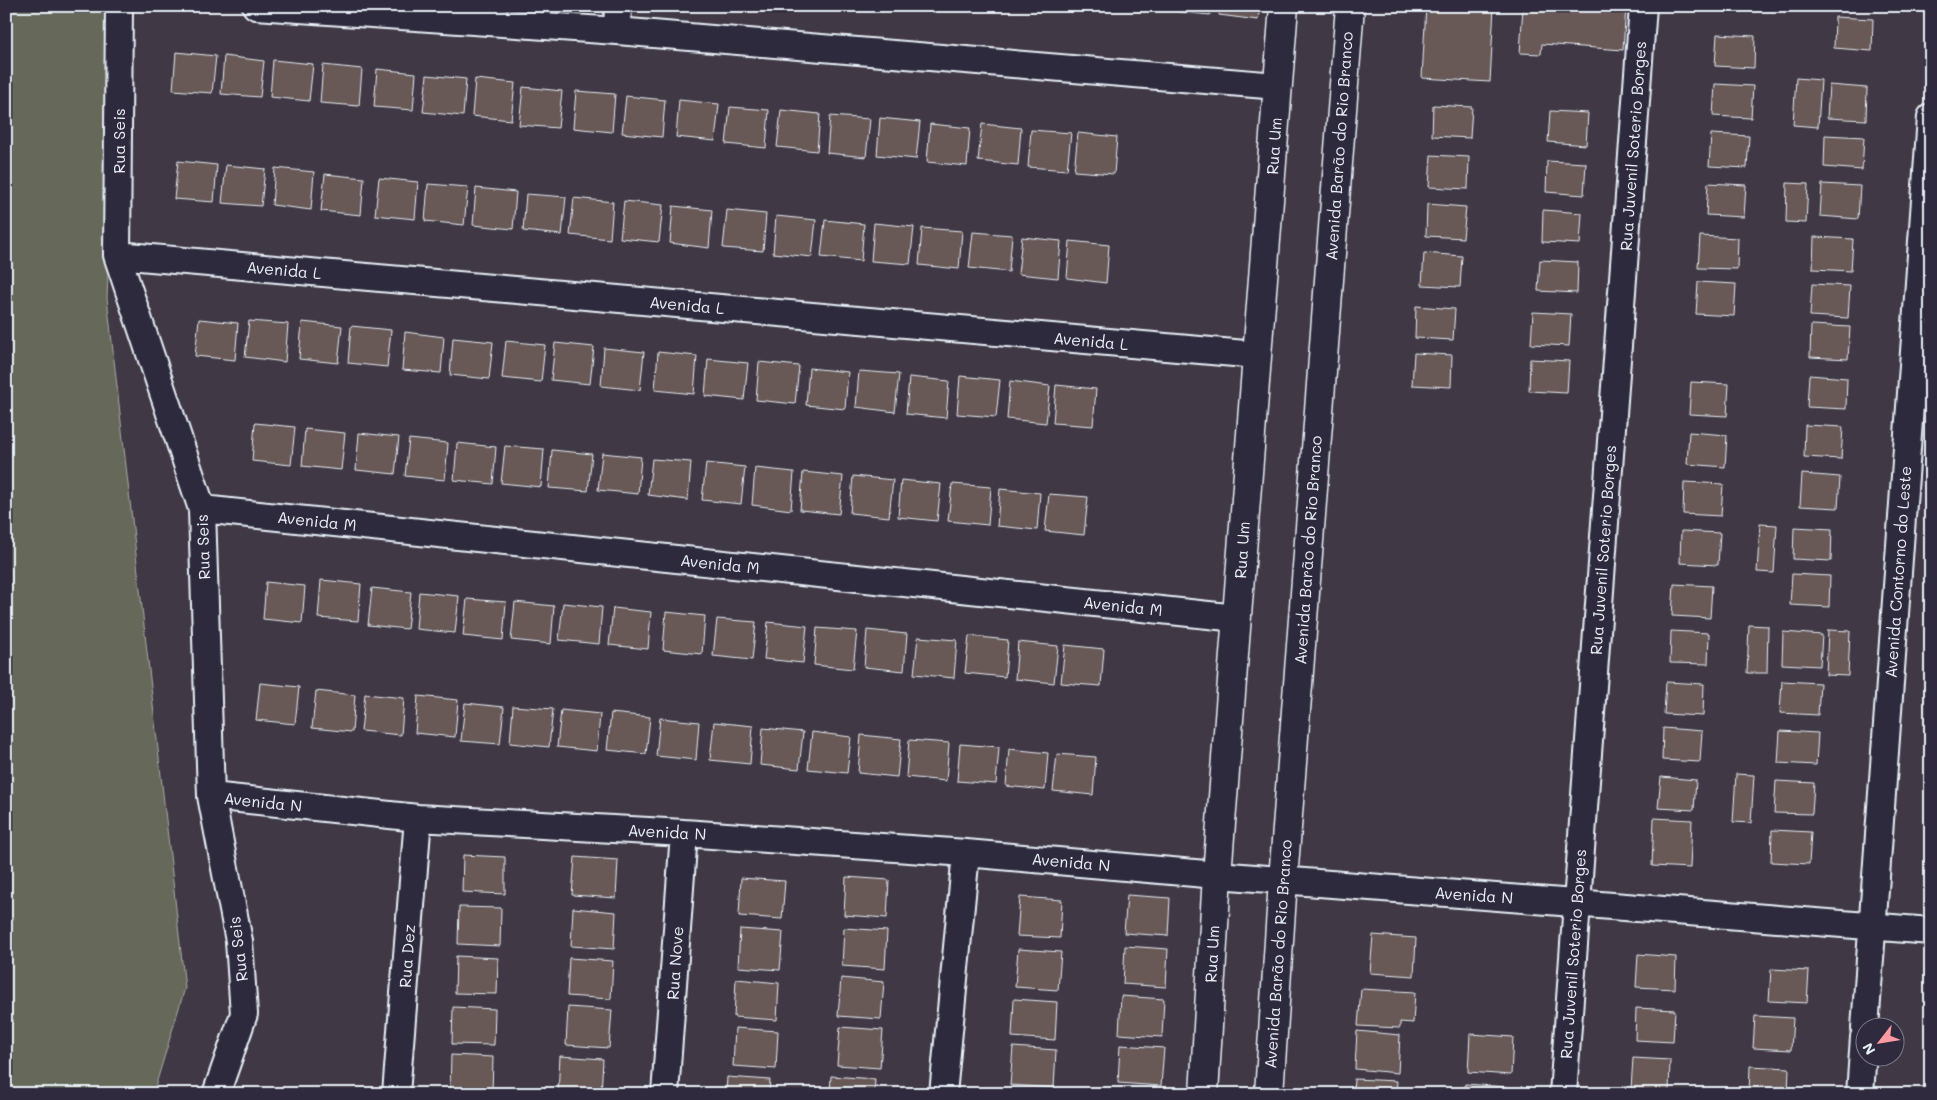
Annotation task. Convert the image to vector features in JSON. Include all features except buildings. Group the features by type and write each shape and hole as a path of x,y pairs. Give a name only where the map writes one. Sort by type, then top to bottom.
{"street":[{"name":"Rua Seis","path":"119,6 117,255 202,509 211,796 239,941 244,1014 216,1094"},
{"path":"256,6 618,18 1278,86"},
{"name":"Rua Um","path":"1204,1094 1217,875 1284,6"},
{"name":"Avenida Barão do Rio Branco","path":"1269,1094 1283,880 1350,6"},
{"name":"Rua Juvenil Soterio Borges","path":"1563,1094 1643,6"},
{"name":"Avenida Contorno do Leste","path":"1866,1018 1931,117"},
{"name":"Avenida L","path":"117,255 1257,355"},
{"name":"Avenida M","path":"202,509 1237,618"},
{"name":"Avenida N","path":"211,796 418,818 684,833 966,853 1217,875 1931,931"},
{"name":"Rua Dez","path":"396,1094 418,818"},
{"name":"Rua Nove","path":"665,1094 684,833"},
{"path":"943,1094 966,853"},
{"path":"1860,1094 1862,1068"}],"green space":[{"path":"6,6 119,6 107,298 185,988 153,1094 6,1094"}]}
